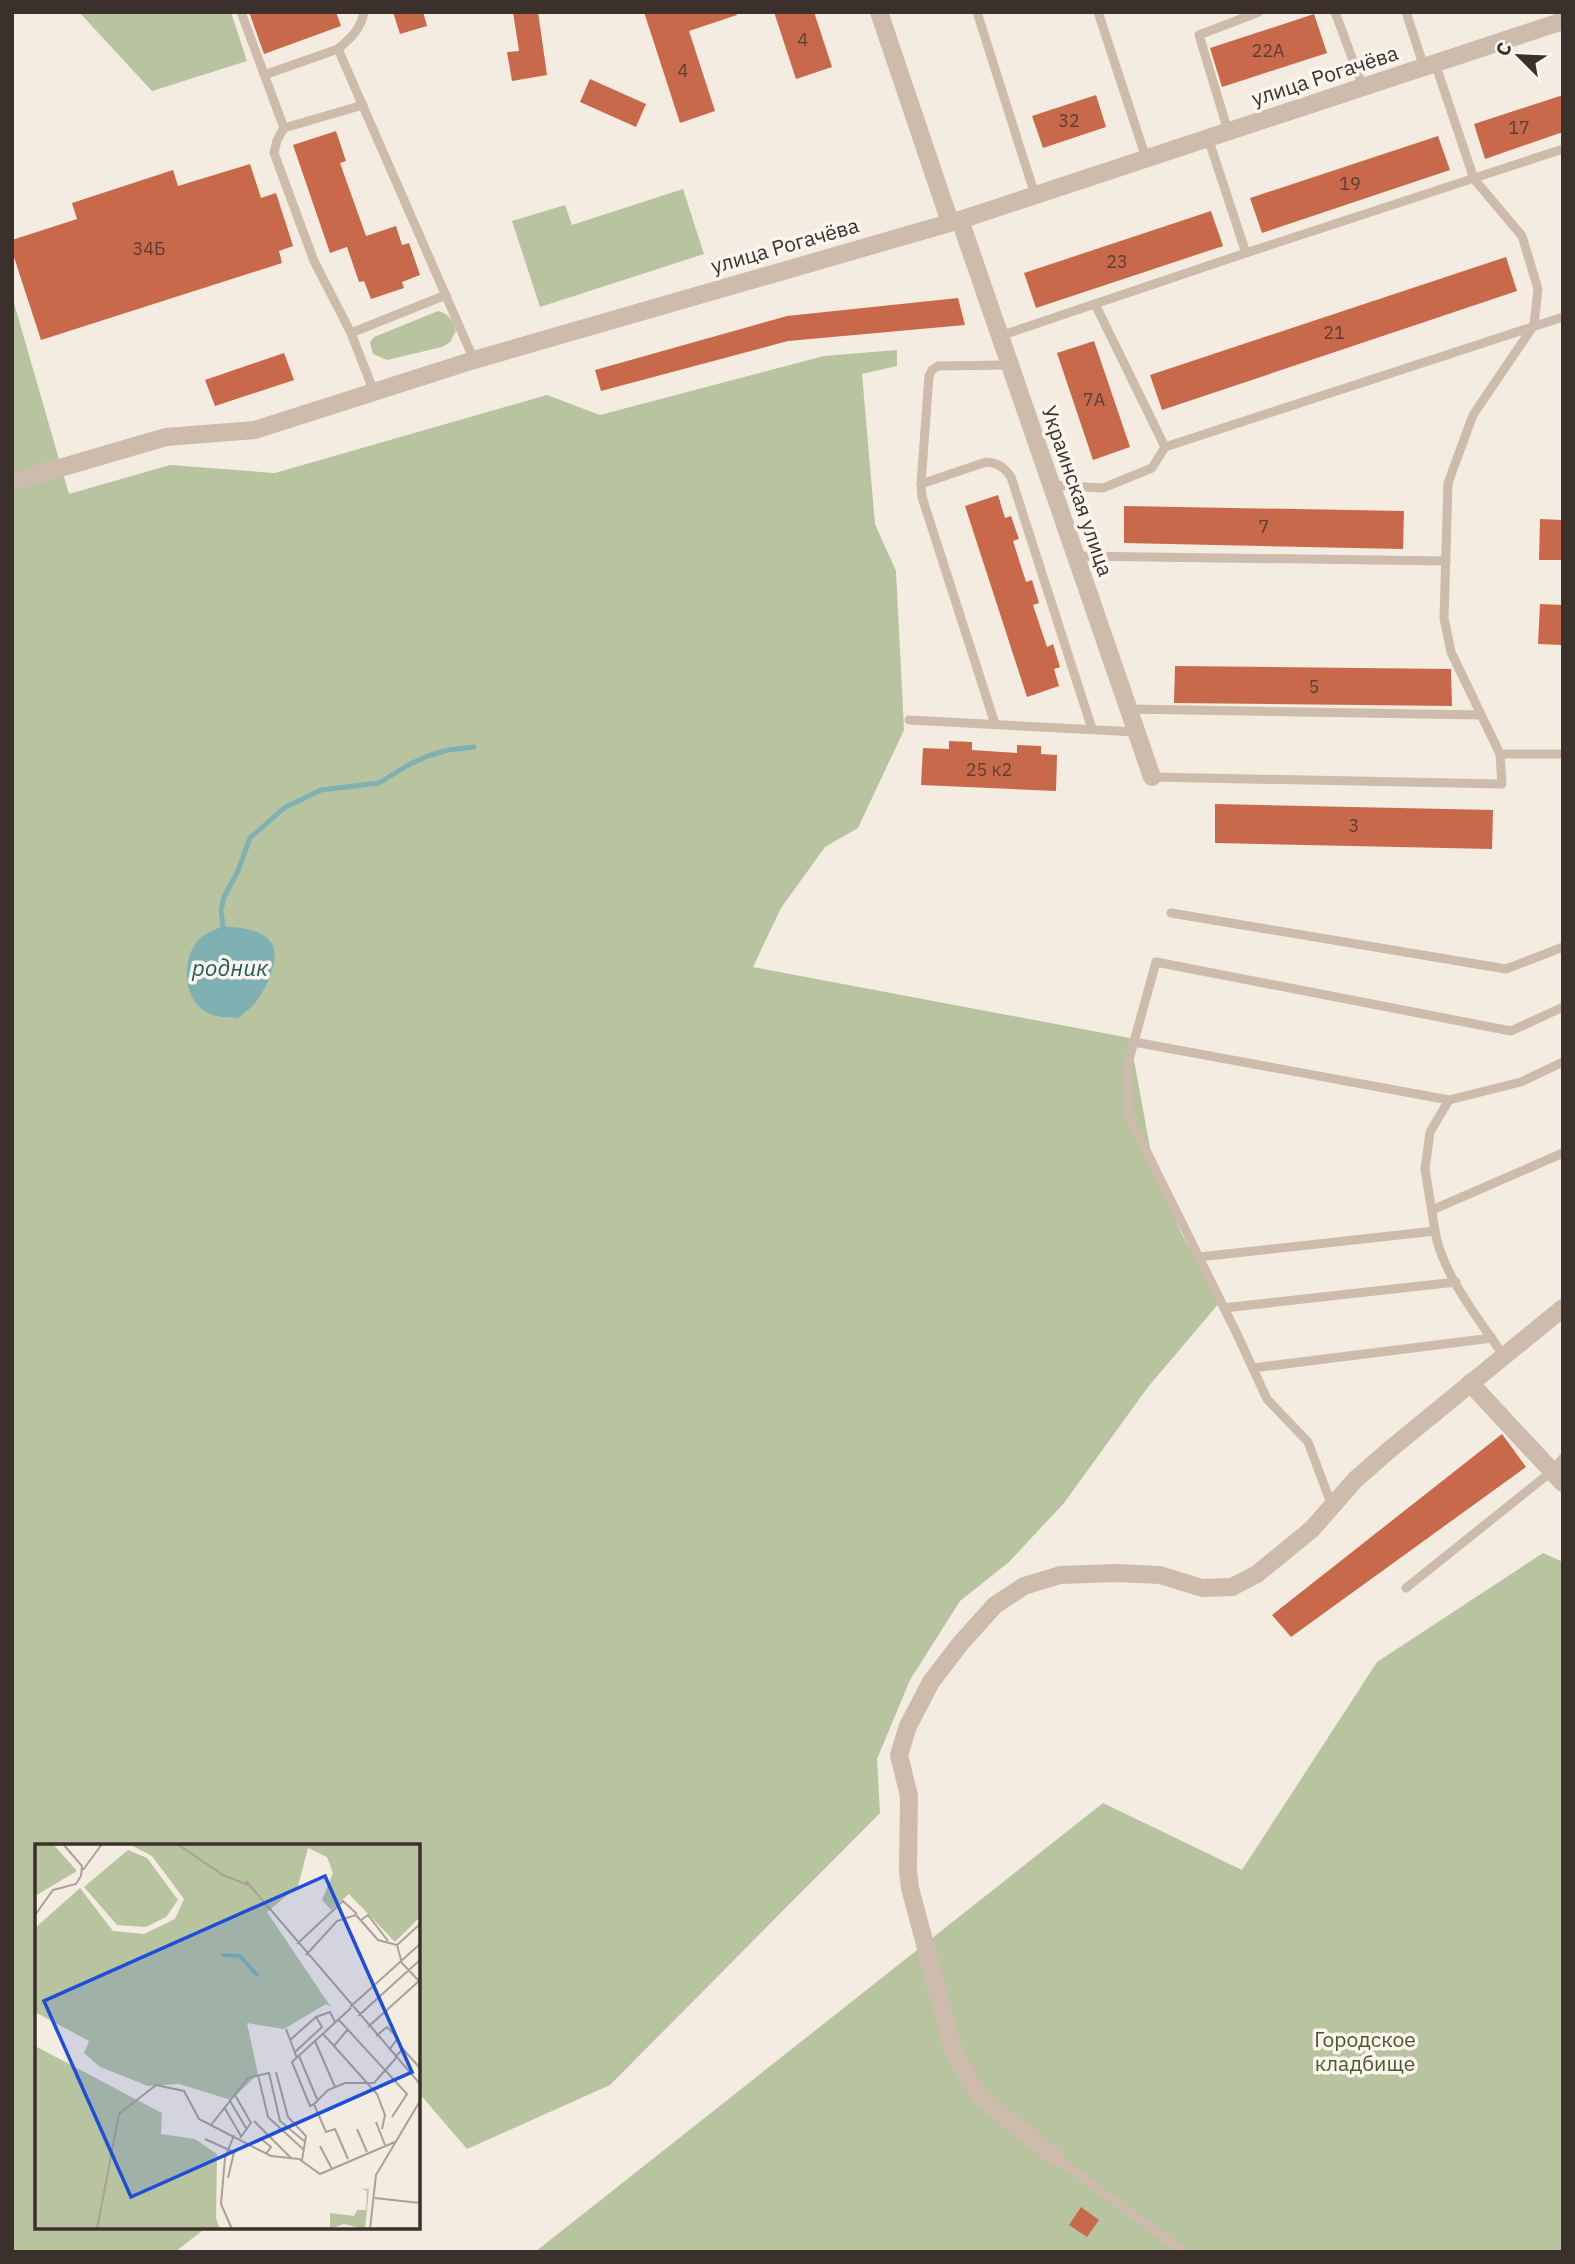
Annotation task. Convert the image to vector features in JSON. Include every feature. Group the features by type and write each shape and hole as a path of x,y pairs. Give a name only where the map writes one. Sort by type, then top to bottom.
{"street":[{"name":"Украинская улица","path":"878,12 1000,336 1152,776"},
{"name":"улица Рогачёва","path":"12,482 166,437 255,430 474,360 955,221 1563,21"},
{"path":"1056,2158 981,2097 954,2053 909,1879 909,1796 899,1755 908,1726 931,1682 995,1605 1024,1586 1060,1575 1116,1573 1160,1575 1202,1588 1232,1587 1257,1574 1312,1529 1363,1473 1563,1308"},
{"path":"1469,1383 1559,1471"}],"lane":[{"path":"241,12 284,128"},
{"path":"264,75 338,49 354,36 362,24 364,12"},
{"path":"977,12 1035,195"},
{"path":"1098,12 1146,158"},
{"path":"1227,131 1199,34 1259,12"},
{"path":"1335,12 1363,87"},
{"path":"1152,776 1502,784 1500,754 1451,652 1444,618 1447,483 1473,415 1534,325 1538,289 1521,236 1474,179 1430,65 1406,12"},
{"path":"338,49 474,360"},
{"path":"363,105 284,128 274,153 314,261 351,333 374,392"},
{"path":"1208,138 1246,253"},
{"path":"1000,336 1563,149"},
{"path":"351,333 446,295"},
{"path":"1095,304 1165,447"},
{"path":"1052,485 1103,488 1152,468 1165,447 1563,317"},
{"path":"995,724 922,497 921,484 929,376 932,370 939,366 1010,365"},
{"path":"921,484 986,462 1002,467 1011,477 1091,729"},
{"path":"1076,556 1446,561"},
{"path":"1129,709 1481,715"},
{"path":"909,720 1136,732"},
{"path":"1500,754 1563,754"},
{"path":"1171,912 1506,969 1563,947"},
{"path":"1332,1506 1308,1442 1267,1399 1130,1118 1127,1067 1156,962 1511,1031 1563,1007"},
{"path":"1134,1042 1449,1100 1521,1082 1563,1062"},
{"path":"1449,1100 1430,1132 1425,1169 1438,1247 1456,1282 1503,1355"},
{"path":"1432,1210 1563,1153"},
{"path":"1199,1257 1435,1231"},
{"path":"1224,1308 1456,1282"},
{"path":"1253,1368 1492,1338"},
{"path":"1406,1588 1559,1471"},
{"path":"1056,2158 1184,2252"}],"green space":[{"path":"79,12 231,12 247,61 152,91"},
{"path":"683,189 704,254 540,307 512,221 565,205 572,225"},
{"path":"12,296 69,494 170,465 275,473 547,395 600,415 824,356 897,350 897,366 862,374 875,524 896,571 904,730 858,828 825,847 781,908 753,967 1130,1038 1152,1159 1181,1233 1220,1302 1148,1387 1064,1503 1009,1562 960,1601 910,1680 877,1759 880,1813 610,2085 467,2149 420,2094 420,1844 35,1844 35,2229 204,2229 175,2252 12,2252"},
{"path":"438,311 447,315 455,327 456,331 450,342 442,347 387,360 373,354 370,342 374,337"},
{"name":"Городское кладбище","path":"1543,1553 1563,1562 1563,2252 535,2252 1103,1803 1242,1870 1377,1662"}],"water":[{"name":"родник","path":"223,926 260,933 274,947 274,964 264,990 255,1003 238,1018 206,1012 198,1005 188,986 188,963 196,943 203,936"}],"building":[{"path":"249,12 336,12 341,26 264,54"},
{"path":"393,12 423,12 427,26 400,34"},
{"path":"513,12 538,12 547,75 512,81 507,52 519,51"},
{"path":"644,12 736,12 737,15 689,31 715,111 680,123"},
{"path":"774,12 814,12 832,67 796,79"},
{"path":"1314,14 1327,53 1222,87 1210,48"},
{"path":"590,79 646,104 636,127 580,102"},
{"path":"1096,95 1106,127 1043,148 1032,116"},
{"path":"1563,95 1563,132 1485,159 1474,124"},
{"path":"336,131 346,161 340,163 366,236 396,226 402,245 409,243 420,275 402,282 404,288 371,299 364,281 359,282 347,247 330,253 293,145"},
{"path":"1438,136 1450,170 1262,233 1250,198"},
{"path":"250,164 261,198 276,193 293,246 279,251 282,263 41,340 12,251 12,240 77,219 72,203 173,170 178,186"},
{"path":"1211,211 1223,246 1036,308 1024,273"},
{"path":"1506,257 1517,291 1162,410 1150,375"},
{"path":"958,298 965,325 788,341 601,391 595,370 787,316"},
{"path":"1094,341 1130,447 1093,460 1057,353"},
{"path":"284,353 294,380 215,406 205,380"},
{"path":"998,495 1005,518 1011,516 1019,539 1013,541 1026,582 1032,580 1039,603 1033,605 1047,647 1053,644 1060,667 1054,669 1059,686 1027,697 965,506"},
{"path":"1124,506 1404,511 1403,549 1124,543"},
{"path":"1540,519 1563,520 1563,560 1539,560"},
{"path":"1540,604 1563,605 1563,645 1538,644"},
{"path":"1175,666 1451,669 1452,706 1174,703"},
{"path":"949,741 972,742 972,750 1017,753 1017,745 1041,746 1041,754 1057,755 1056,791 921,785 923,748 949,749"},
{"path":"1215,804 1493,810 1492,849 1215,843"},
{"path":"1502,1434 1526,1467 1291,1637 1272,1615"},
{"path":"1081,2207 1099,2220 1087,2237 1069,2225"}],"waterway":[{"path":"223,926 221,910 224,897 238,871 250,838 284,808 321,790 379,783 428,756 474,747"}]}
